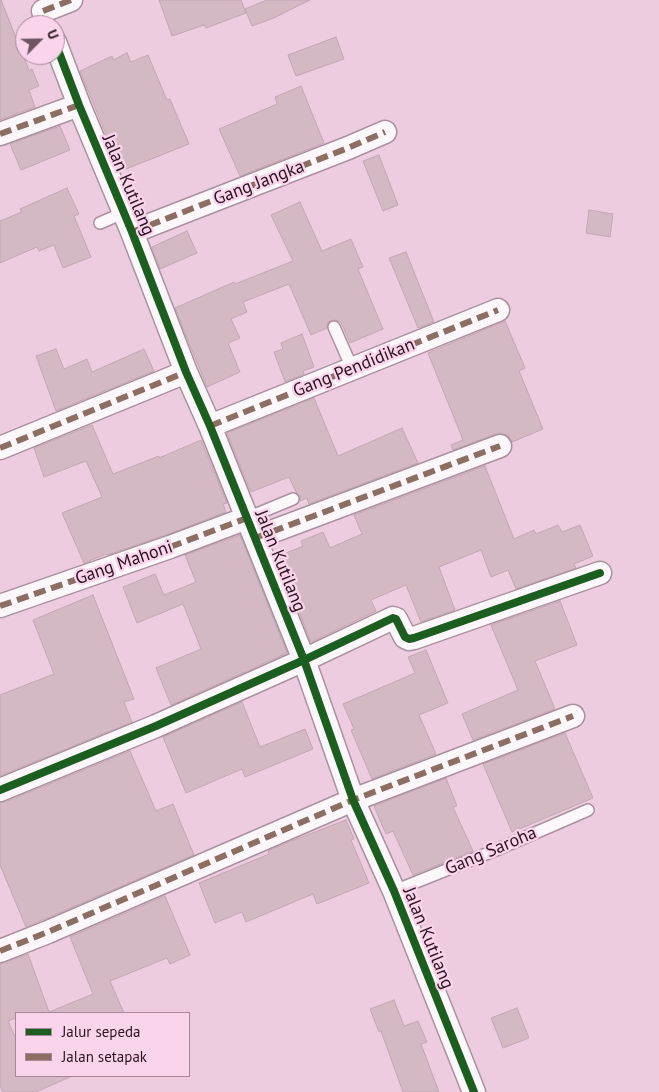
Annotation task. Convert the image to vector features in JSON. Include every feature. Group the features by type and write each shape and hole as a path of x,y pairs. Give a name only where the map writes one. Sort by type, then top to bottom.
{"street":[{"path":"43,12 71,0"},
{"name":"Jalan Kutilang","path":"63,65 304,660 353,800 394,891 474,1092"},
{"path":"0,134 78,105"},
{"name":"Gang Jangka","path":"128,223 348,148 385,132"},
{"name":"Gang Pendidikan","path":"210,426 498,310"},
{"path":"0,448 186,372"},
{"name":"Gang Mahoni","path":"0,606 170,547 251,528 500,446"},
{"path":"0,790 156,726 393,618 396,619 406,637 409,639 414,638 600,573"},
{"path":"0,951 353,800 574,716"}],"lane":[{"path":"100,223 128,223"},
{"path":"334,327 352,368"},
{"path":"251,528 293,499"},
{"name":"Gang Saroha","path":"394,891 588,810"}],"building":[{"path":"1,0 15,35 15,65 27,65 29,70 32,69 39,86 29,90 35,107 0,120"},
{"path":"159,0 241,0 246,13 206,28 204,25 172,36"},
{"path":"267,0 310,0 274,18 252,26 245,9"},
{"path":"336,37 344,59 296,76 288,55"},
{"path":"127,53 131,62 148,55 167,100 170,99 189,144 121,171 80,71 112,56 113,60"},
{"path":"301,86 324,143 240,176 219,129 277,104 275,97"},
{"path":"60,126 70,150 21,170 10,144"},
{"path":"379,155 398,205 383,211 363,161"},
{"path":"67,188 79,214 74,216 91,257 63,268 54,245 39,251 37,247 0,263 0,221 22,212 20,209"},
{"path":"300,202 322,251 351,239 363,267 358,269 383,329 350,343 341,322 334,320 328,322 327,328 311,335 289,284 243,302 247,312 231,319 240,338 228,343 240,372 207,387 175,308 234,282 235,284 293,261 271,215"},
{"path":"589,210 613,214 610,237 586,233"},
{"path":"187,231 197,253 160,269 152,247"},
{"path":"406,252 434,322 418,328 389,258"},
{"path":"505,321 525,368 519,371 543,429 512,442 508,436 502,433 496,434 453,450 451,445 463,440 428,353"},
{"path":"302,334 314,367 303,371 304,374 285,382 274,352 283,349 281,343"},
{"path":"56,349 64,369 87,359 92,372 144,349 154,371 56,411 36,356"},
{"path":"314,398 338,456 402,428 418,463 309,504 307,498 300,501 300,496 289,477 251,492 227,433"},
{"path":"92,425 113,474 159,456 159,458 201,440 227,503 223,504 226,512 84,563 62,513 102,497 86,461 44,477 34,448"},
{"path":"485,466 514,539 534,530 536,534 558,525 562,532 580,525 593,556 574,564 576,568 516,589 508,570 491,577 481,550 439,567 455,610 421,622 406,585 371,600 376,611 311,642 277,557 303,546 301,541 323,532 330,548 362,534 354,515"},
{"path":"240,535 287,653 171,705 156,668 201,649 183,604 137,623 123,587 155,574 164,595 196,582 185,555"},
{"path":"93,595 134,699 124,702 132,722 0,776 0,695 54,674 33,620"},
{"path":"560,601 577,645 535,661 555,709 473,740 462,714 518,690 491,625"},
{"path":"426,650 448,703 419,715 436,754 372,779 351,730 354,729 343,704 415,673 408,657"},
{"path":"242,702 260,747 305,729 313,749 245,777 242,769 186,793 163,737"},
{"path":"565,733 593,798 512,832 483,764"},
{"path":"130,751 156,811 173,804 194,855 26,927 0,865 0,803"},
{"path":"446,778 457,806 453,807 473,851 413,875 393,831 386,834 374,806"},
{"path":"346,820 354,839 351,840 369,883 317,904 313,894 246,922 242,912 215,923 199,883 269,854 268,851 289,842"},
{"path":"165,896 190,955 170,964 167,958 110,981 124,1012 49,1012 93,994 70,937"},
{"path":"28,954 49,1012 15,1012 15,1018 8,1021 15,1037 15,1077 70,1077 36,1092 3,1092 0,1086 0,964"},
{"path":"394,1000 404,1026 418,1021 427,1042 421,1044 439,1092 403,1092 381,1031 379,1032 370,1009"},
{"path":"517,1008 529,1038 503,1048 491,1018"}],"marked path":[{"path":"43,11 71,0"},
{"path":"0,134 79,105"},
{"path":"132,232 385,132"},
{"path":"210,426 498,310"},
{"path":"0,448 186,372"},
{"path":"255,538 500,446"},
{"path":"0,606 247,518"},
{"path":"0,951 353,800 573,716"}],"cycle path":[{"path":"64,65 132,232 186,372 210,426 304,660 353,800 394,891 474,1092"},
{"path":"0,790 156,726 393,618 396,619 405,637 409,639 414,638 600,573"}]}
